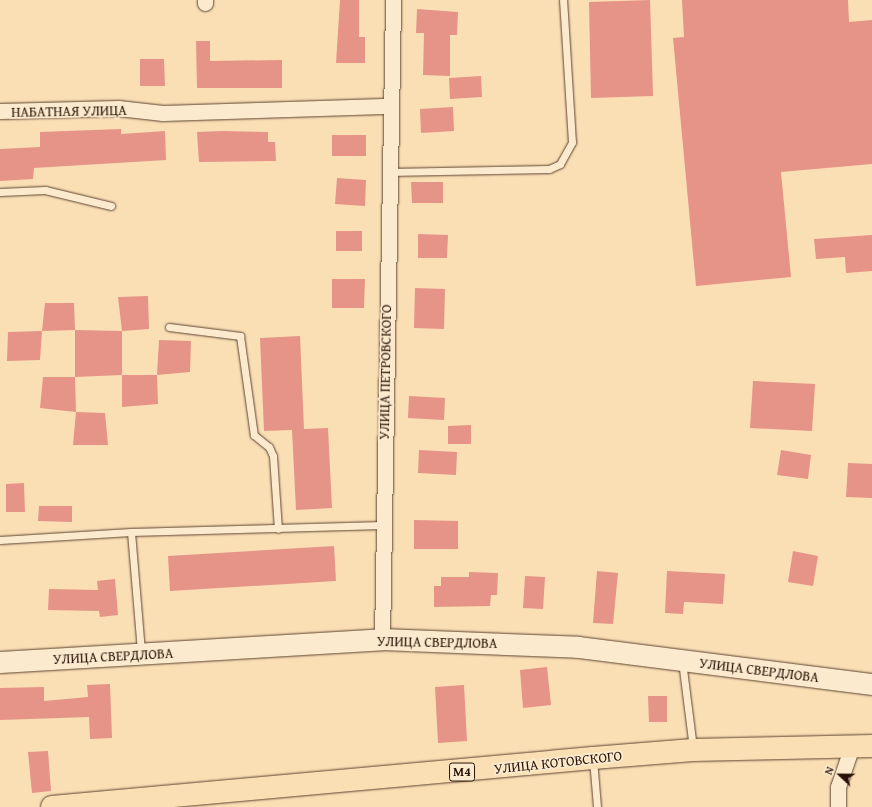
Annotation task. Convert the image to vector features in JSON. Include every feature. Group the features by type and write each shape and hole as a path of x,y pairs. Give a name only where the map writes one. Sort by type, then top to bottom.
{"highway":[{"name":"УЛИЦА КОТОВСКОГО","path":"52,807 693,750 851,749 872,746"}],"street":[{"name":"УЛИЦА ПЕТРОВСКОГО","path":"382,639 388,172 393,0"},
{"name":"НАБАТНАЯ УЛИЦА","path":"0,111 118,108 163,113 391,106"},
{"name":"УЛИЦА СВЕРДЛОВА","path":"0,662 141,656 382,639 542,645 682,660 872,684"},
{"path":"838,807 838,787 851,749"}],"lane":[{"path":"388,172 549,168 560,164 572,142 563,0"},
{"path":"0,192 45,190 111,206"},
{"path":"169,327 240,336 254,435 269,447 273,456 278,528"},
{"path":"0,540 131,532 383,525"},
{"path":"131,532 141,656"},
{"path":"682,660 693,750"},
{"path":"592,758 597,807"}],"building":[{"path":"340,0 359,0 359,37 365,37 365,63 336,63"},
{"path":"650,0 653,96 591,98 589,2"},
{"path":"682,0 848,0 849,22 872,20 872,164 781,172 791,277 696,286 673,38 684,37"},
{"path":"417,9 458,12 457,35 450,35 450,76 423,75 424,33 416,33"},
{"path":"196,41 210,41 210,61 282,60 282,88 197,88"},
{"path":"140,59 164,59 165,86 140,86"},
{"path":"481,76 482,97 450,99 449,78"},
{"path":"453,107 454,131 421,133 420,109"},
{"path":"121,129 121,134 165,131 166,160 34,168 33,179 0,181 0,149 40,147 40,132"},
{"path":"197,132 268,132 268,142 275,142 276,161 199,162"},
{"path":"332,135 366,135 366,156 332,156"},
{"path":"337,178 366,180 365,206 335,204"},
{"path":"411,182 443,182 443,203 412,203"},
{"path":"336,231 362,231 362,251 336,251"},
{"path":"418,234 448,235 447,258 418,258"},
{"path":"872,235 872,271 846,273 845,257 816,259 814,239"},
{"path":"332,279 365,279 364,308 332,308"},
{"path":"415,288 445,289 444,329 414,328"},
{"path":"148,296 149,329 122,331 118,297"},
{"path":"45,303 74,303 75,330 42,331"},
{"path":"75,330 122,331 122,375 75,377"},
{"path":"42,331 40,360 7,361 8,332"},
{"path":"300,336 304,429 328,428 332,508 296,510 292,430 264,431 260,338"},
{"path":"159,340 191,341 190,372 157,375"},
{"path":"122,375 157,375 158,404 122,407"},
{"path":"43,377 75,377 76,412 40,408"},
{"path":"753,381 815,384 812,431 750,428"},
{"path":"409,396 445,398 444,420 408,418"},
{"path":"76,412 105,413 108,445 73,445"},
{"path":"471,425 471,444 448,444 448,426"},
{"path":"419,450 457,452 456,475 418,473"},
{"path":"781,450 811,455 808,479 777,475"},
{"path":"848,463 872,464 872,498 846,497"},
{"path":"24,483 25,512 6,512 6,484"},
{"path":"39,506 72,506 72,522 38,521"},
{"path":"414,520 458,521 458,549 414,549"},
{"path":"334,546 336,581 170,591 168,556"},
{"path":"793,551 818,556 813,586 788,582"},
{"path":"597,571 618,573 613,624 593,623"},
{"path":"667,571 725,574 723,604 684,602 683,614 665,613"},
{"path":"469,572 498,573 497,595 491,595 490,606 434,607 434,586 441,586 441,577 469,577"},
{"path":"525,576 545,577 543,609 523,608"},
{"path":"115,579 118,615 100,617 99,611 48,610 49,589 98,590 97,581"},
{"path":"547,667 551,705 523,708 520,670"},
{"path":"110,684 112,738 90,739 89,717 0,720 0,688 44,687 44,701 88,697 87,685"},
{"path":"464,685 467,741 438,743 435,687"},
{"path":"648,696 667,696 667,722 649,722"},
{"path":"48,751 51,791 32,793 28,752"}]}
